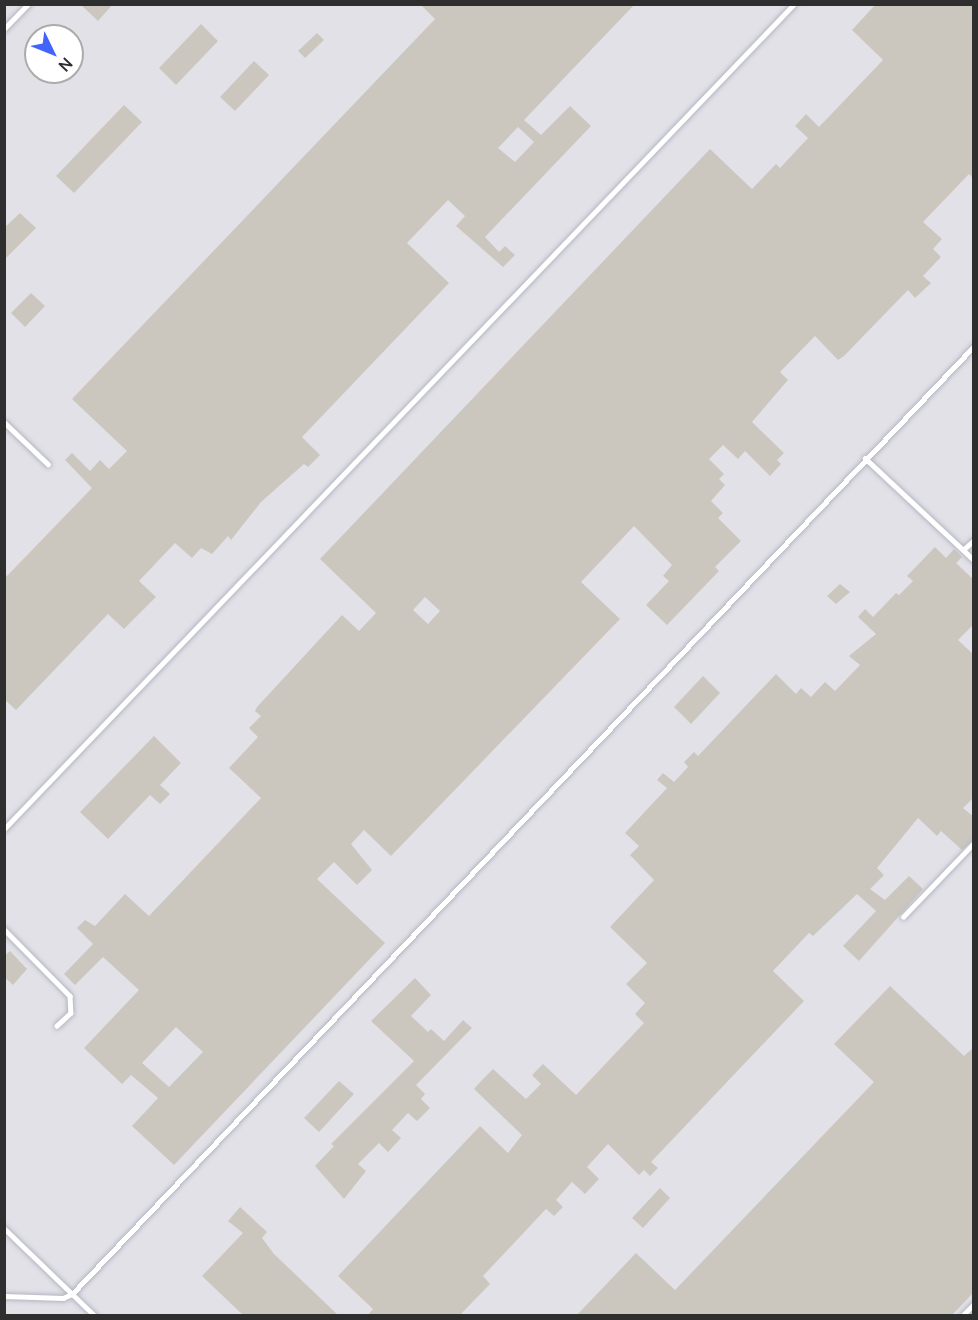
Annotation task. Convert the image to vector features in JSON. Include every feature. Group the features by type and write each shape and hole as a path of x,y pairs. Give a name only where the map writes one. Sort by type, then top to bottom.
{"lane":[{"path":"4,29 28,4"},
{"path":"4,829 794,4"},
{"path":"4,1296 63,1298 72,1294 974,346"},
{"path":"4,422 48,464"},
{"path":"865,458 974,560"},
{"path":"963,550 974,540"},
{"path":"903,917 974,843"},
{"path":"4,929 70,996 71,1013 57,1026"},
{"path":"4,1228 95,1316"},
{"path":"962,1316 974,1304"}],"shaded area":[{"path":"5,5 973,5 973,1315 5,1315"}],"building":[{"path":"80,4 113,4 98,21"},
{"path":"420,4 635,4 524,120 541,135 570,106 591,126 485,237 499,252 505,246 515,255 503,267 456,226 465,216 448,200 407,243 449,283 302,437 320,455 308,467 304,464 261,502 231,540 228,536 212,554 201,548 192,558 175,543 139,581 156,597 124,629 108,614 16,710 4,699 4,579 92,488 65,460 72,453 90,471 100,460 109,469 127,451 72,399 435,19","holes":["518,127 534,142 515,162 498,148"]},
{"path":"876,4 974,4 974,179 969,174 923,222 942,239 933,249 941,257 923,276 931,283 915,298 908,290 838,360 815,336 780,372 788,380 752,422 784,453 777,460 781,464 770,476 745,451 738,459 723,445 709,459 724,474 719,479 725,485 711,501 723,513 718,518 741,541 715,567 719,571 667,625 646,605 669,581 663,576 672,565 634,526 581,582 620,619 391,856 364,830 351,844 372,870 357,885 334,862 317,879 385,943 174,1165 132,1126 158,1098 131,1075 122,1084 84,1048 139,990 103,957 75,985 64,974 93,944 77,928 85,920 95,926 125,894 149,916 261,798 229,768 258,737 249,728 261,716 255,711 257,707 342,615 359,631 376,613 320,559 710,149 752,189 776,164 780,168 808,138 795,126 806,114 819,127 883,60 852,30","holes":["425,597 440,611 428,624 413,610","176,1027 203,1052 169,1087 142,1063"]},
{"path":"201,24 218,41 176,85 159,68"},
{"path":"317,33 324,40 305,58 298,51"},
{"path":"254,61 269,75 235,111 220,97"},
{"path":"124,105 142,122 74,193 56,176"},
{"path":"20,213 36,228 4,260 4,228"},
{"path":"31,293 45,306 25,327 11,313"},
{"path":"935,547 946,558 954,549 962,557 956,563 974,580 974,624 958,640 974,655 974,797 963,808 974,817 974,839 962,850 941,831 937,836 918,818 877,868 884,875 870,889 885,900 909,876 923,889 859,961 843,946 876,911 857,894 813,936 809,933 773,971 804,1001 651,1162 658,1168 650,1176 644,1170 639,1175 608,1144 587,1167 599,1179 585,1194 572,1182 556,1200 563,1207 554,1216 546,1209 483,1276 490,1284 459,1316 367,1316 373,1309 338,1276 480,1126 508,1153 522,1135 474,1089 482,1080 493,1069 526,1099 541,1084 532,1075 543,1064 576,1095 644,1023 635,1014 645,1003 626,984 647,963 610,927 654,880 630,855 639,846 625,833 667,788 657,780 663,773 674,782 688,767 684,762 694,752 698,756 776,674 796,694 801,688 811,697 825,682 835,691 860,665 849,656 876,634 858,617 865,609 873,617 896,593 899,595 913,581 907,576"},
{"path":"840,584 850,592 836,604 827,596"},
{"path":"703,676 720,693 691,724 674,707"},
{"path":"154,736 181,763 160,785 170,794 160,804 150,795 108,839 80,812"},
{"path":"10,951 27,969 13,985 4,977 4,956"},
{"path":"415,978 431,995 411,1016 428,1032 431,1029 444,1041 463,1020 472,1028 416,1085 425,1094 421,1099 430,1108 417,1121 408,1113 392,1130 401,1138 388,1152 379,1143 358,1164 366,1171 344,1199 315,1166 334,1146 331,1144 414,1061 371,1021"},
{"path":"890,986 964,1056 974,1047 974,1292 951,1316 576,1316 636,1253 675,1290 874,1082 834,1044"},
{"path":"339,1081 354,1094 319,1132 304,1118"},
{"path":"660,1188 670,1198 643,1228 632,1218"},
{"path":"240,1207 267,1232 262,1238 274,1254 339,1316 244,1316 202,1276 243,1233 228,1221"}]}
